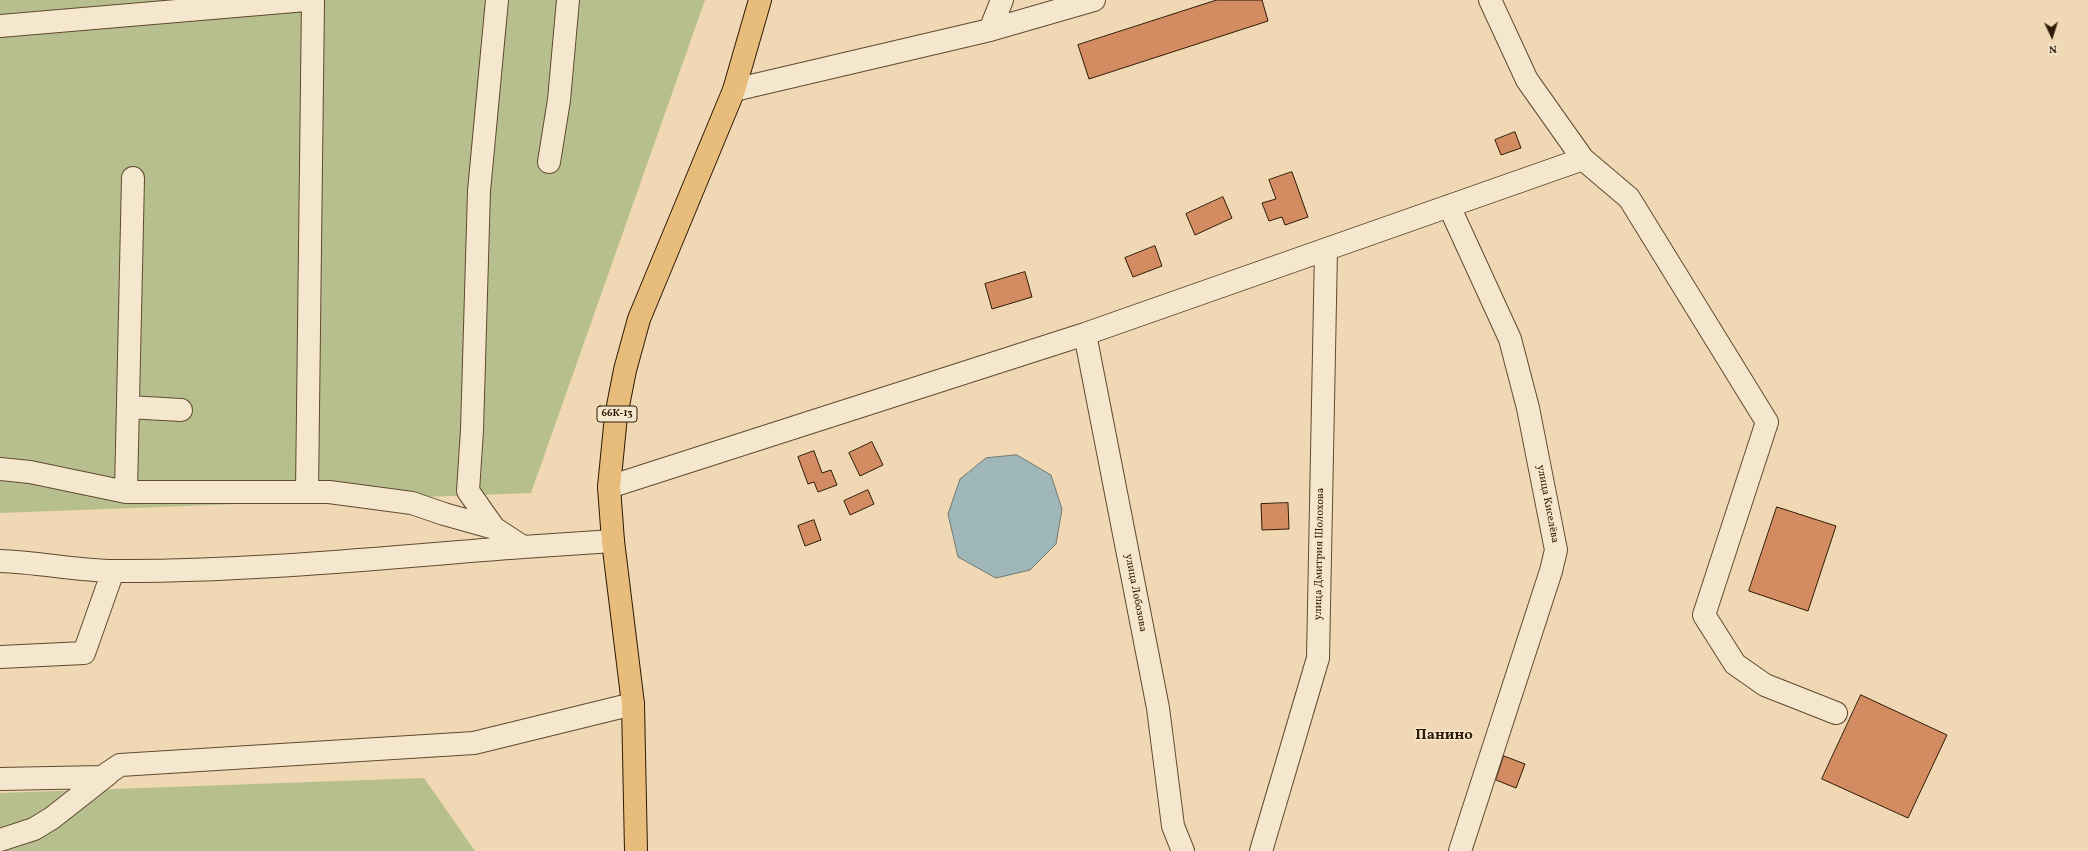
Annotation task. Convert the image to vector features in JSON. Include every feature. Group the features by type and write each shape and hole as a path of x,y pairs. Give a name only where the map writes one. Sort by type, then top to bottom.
{"main road":[{"name":"66К-13","path":"636,851 633,704 613,541 609,487 616,416 625,370 639,319 734,90 760,0"}],"street":[{"path":"0,26 255,2 306,0"},
{"path":"307,492 312,0"},
{"path":"494,528 468,491 472,422 479,191 497,0"},
{"path":"549,162 559,100 568,0"},
{"path":"990,30 1002,0"},
{"path":"734,90 990,30 1094,0"},
{"path":"1490,0 1527,80 1583,159 1629,198 1767,422 1704,615 1735,664 1765,684 1836,713"},
{"path":"609,487 1085,334 1583,159"},
{"path":"126,492 133,178"},
{"name":"улица Киселёва","path":"1449,206 1510,339 1528,408 1556,550 1551,571 1460,851"},
{"name":"улица Дмитрия Шолохова","path":"1261,851 1318,658 1326,250"},
{"name":"улица Лобозова","path":"1085,334 1158,708 1173,826 1183,851"},
{"path":"128,407 181,410"},
{"path":"0,469 30,472 126,492 328,492 412,503 494,528 523,547"},
{"path":"0,561 29,562 113,571 234,568 613,541"},
{"path":"0,657 84,653 113,571"},
{"path":"0,779 102,777 120,765 474,743 633,704"},
{"path":"0,840 34,829 52,818 120,765"}],"green space":[{"path":"0,0 705,0 531,493 0,513"},
{"path":"424,778 475,851 0,851 0,793"}],"water":[{"path":"1017,455 1051,475 1062,509 1056,544 1030,570 996,578 958,557 948,514 960,479 986,458"}],"building":[{"path":"1217,0 1262,0 1268,21 1089,79 1078,45"},
{"path":"1515,132 1521,148 1501,155 1495,140"},
{"path":"1292,172 1308,217 1285,225 1282,217 1269,221 1262,203 1276,199 1269,180"},
{"path":"1223,197 1232,218 1195,235 1186,214"},
{"path":"1155,246 1162,266 1133,277 1125,258"},
{"path":"1025,272 1032,297 992,309 985,284"},
{"path":"872,442 883,465 860,476 849,453"},
{"path":"814,451 822,473 831,470 837,485 818,492 814,482 808,484 798,457"},
{"path":"868,490 874,504 850,515 844,501"},
{"path":"1288,503 1289,529 1262,530 1261,504"},
{"path":"1777,507 1836,526 1808,611 1749,591"},
{"path":"814,520 821,540 805,546 798,526"},
{"path":"1861,695 1947,735 1908,818 1822,779"},
{"path":"1504,756 1525,764 1516,788 1496,780"}],"district":[{"name":"Панино","path":"1444,736"}]}
